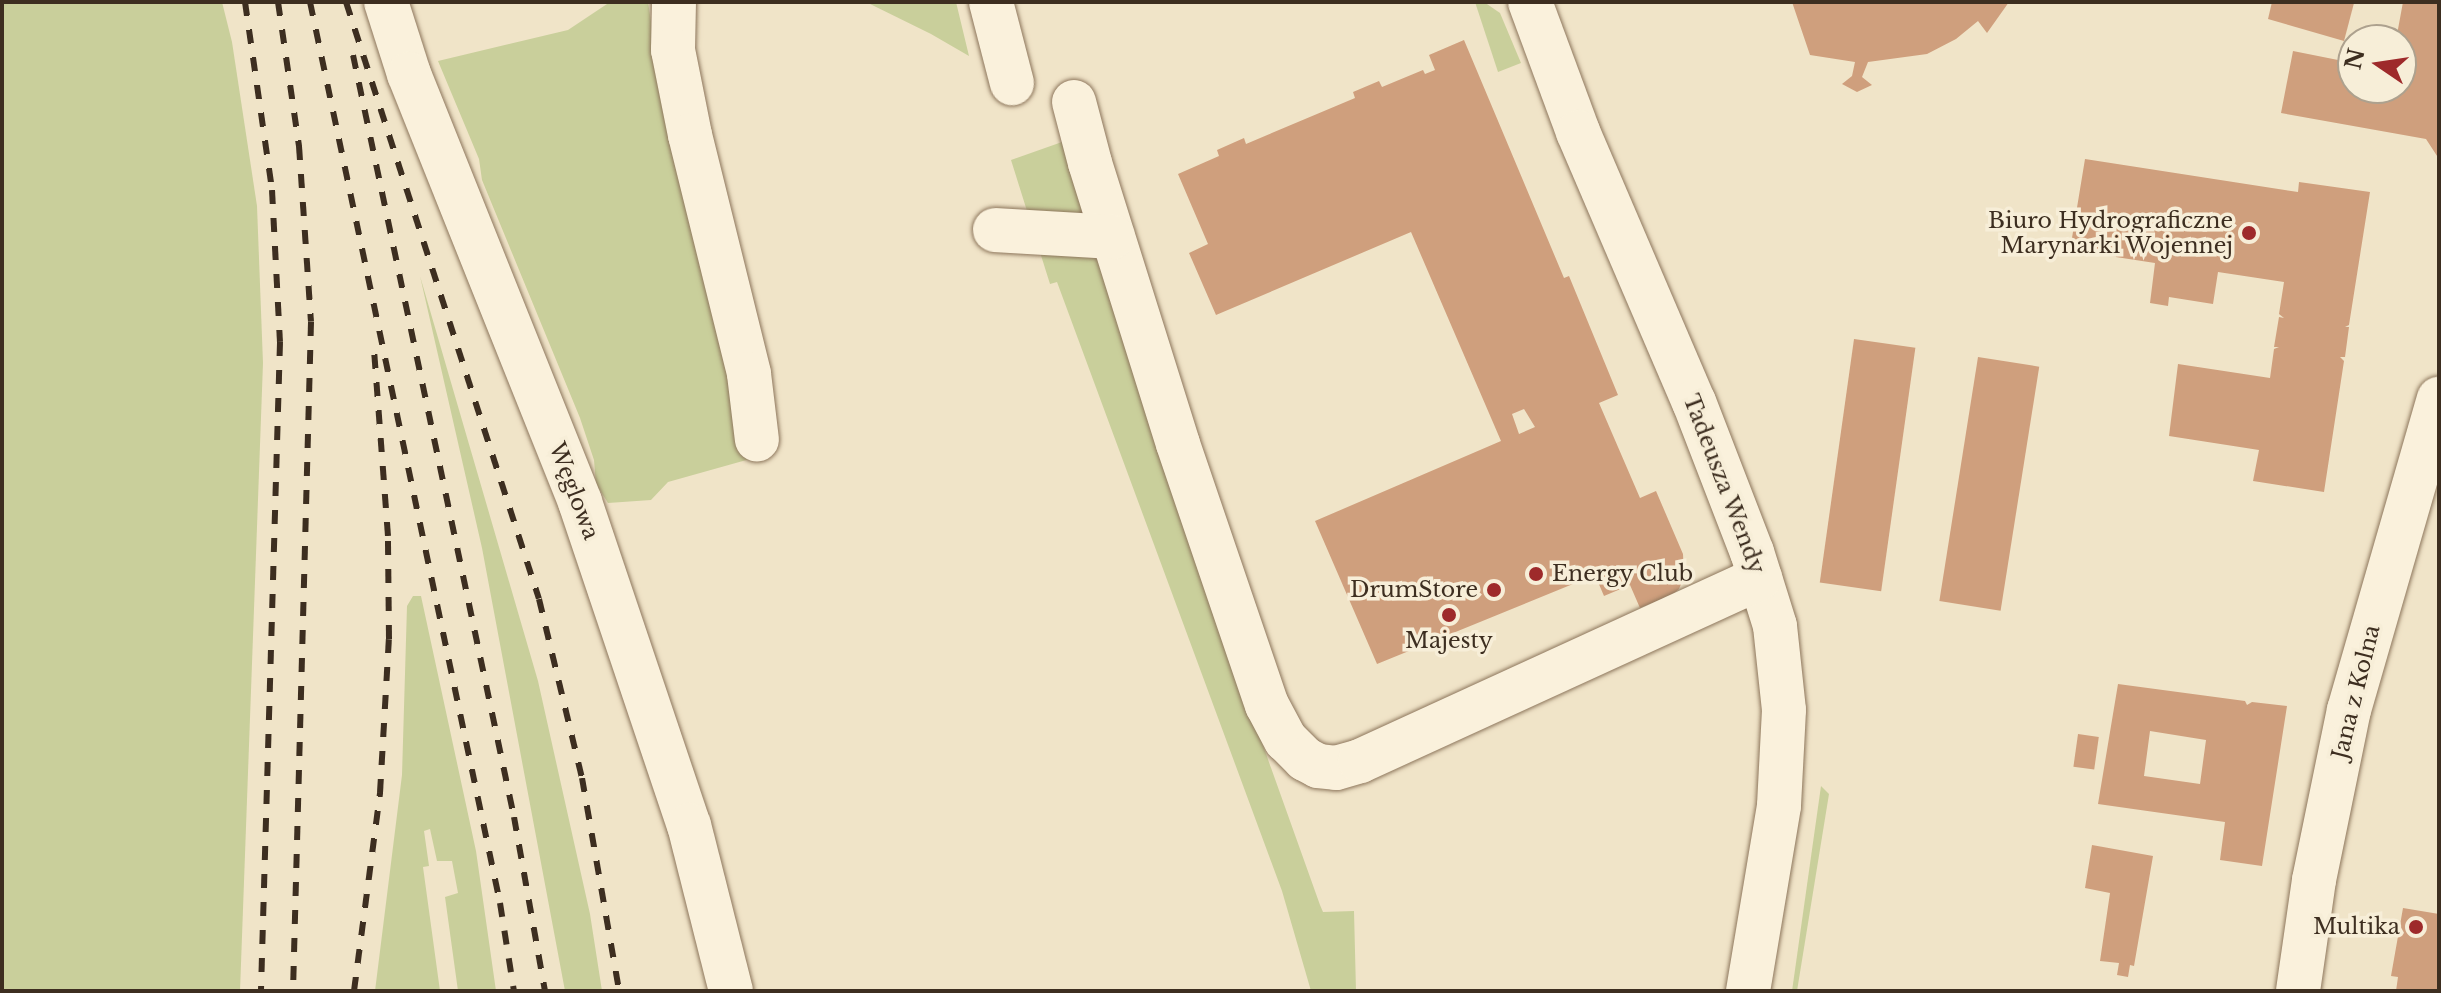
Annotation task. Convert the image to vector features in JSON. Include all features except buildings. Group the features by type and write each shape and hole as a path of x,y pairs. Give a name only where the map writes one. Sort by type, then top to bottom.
{"street":[{"name":"Węglowa","path":"386,2 415,88 580,502 689,825 731,991"},
{"path":"674,2 673,50 690,135 749,374 757,440"},
{"path":"991,2 1012,83"},
{"name":"Tadeusza Wendy","path":"1530,2 1578,132 1694,402 1775,626 1784,710 1779,806 1748,991"},
{"path":"1074,102 1178,444 1267,705 1286,740 1318,766 1336,768 1360,761 1760,578"},
{"path":"995,230 1113,237"},
{"name":"Jana z Kolna","path":"2298,991 2314,880 2349,710 2439,399"}],"green space":[{"path":"2,2 222,2 232,42 257,206 263,363 240,991 2,991"},
{"path":"610,2 648,2 663,100 750,459 668,482 651,500 608,503 596,484 594,460 580,418 482,180 479,159 438,61 568,30"},
{"path":"866,2 956,2 969,56 931,34"},
{"path":"1475,2 1484,2 1500,13 1521,63 1498,72"},
{"path":"1062,142 1206,586 1320,905 1323,912 1354,911 1356,991 1311,991 1282,891 1057,282 1050,284 1011,160"},
{"path":"420,276 538,681 590,914 602,991 565,991 482,548"},
{"path":"413,596 421,596 476,851 496,991 458,991 445,897 458,893 452,861 437,861 430,829 424,831 429,866 423,867 440,991 375,991 402,775 407,606"},
{"path":"1821,786 1829,794 1797,991 1792,991"}],"railway":[{"path":"245,2 272,190 280,342 261,991"},
{"path":"278,2 299,146 311,322 293,991"},
{"path":"310,2 500,903 514,991"},
{"path":"346,2 539,599 582,778 619,991"},
{"path":"353,55 514,817 545,991"},
{"path":"354,991 380,793 389,639 388,536 374,350"}],"place":[{"name":"Biuro Hydrograficzne Marynarki Wojennej","path":"2249,233"},
{"name":"Energy Club","path":"1536,574"},
{"name":"DrumStore","path":"1494,590"},
{"name":"Majesty","path":"1449,615"},
{"name":"Multika","path":"2416,927"}]}
